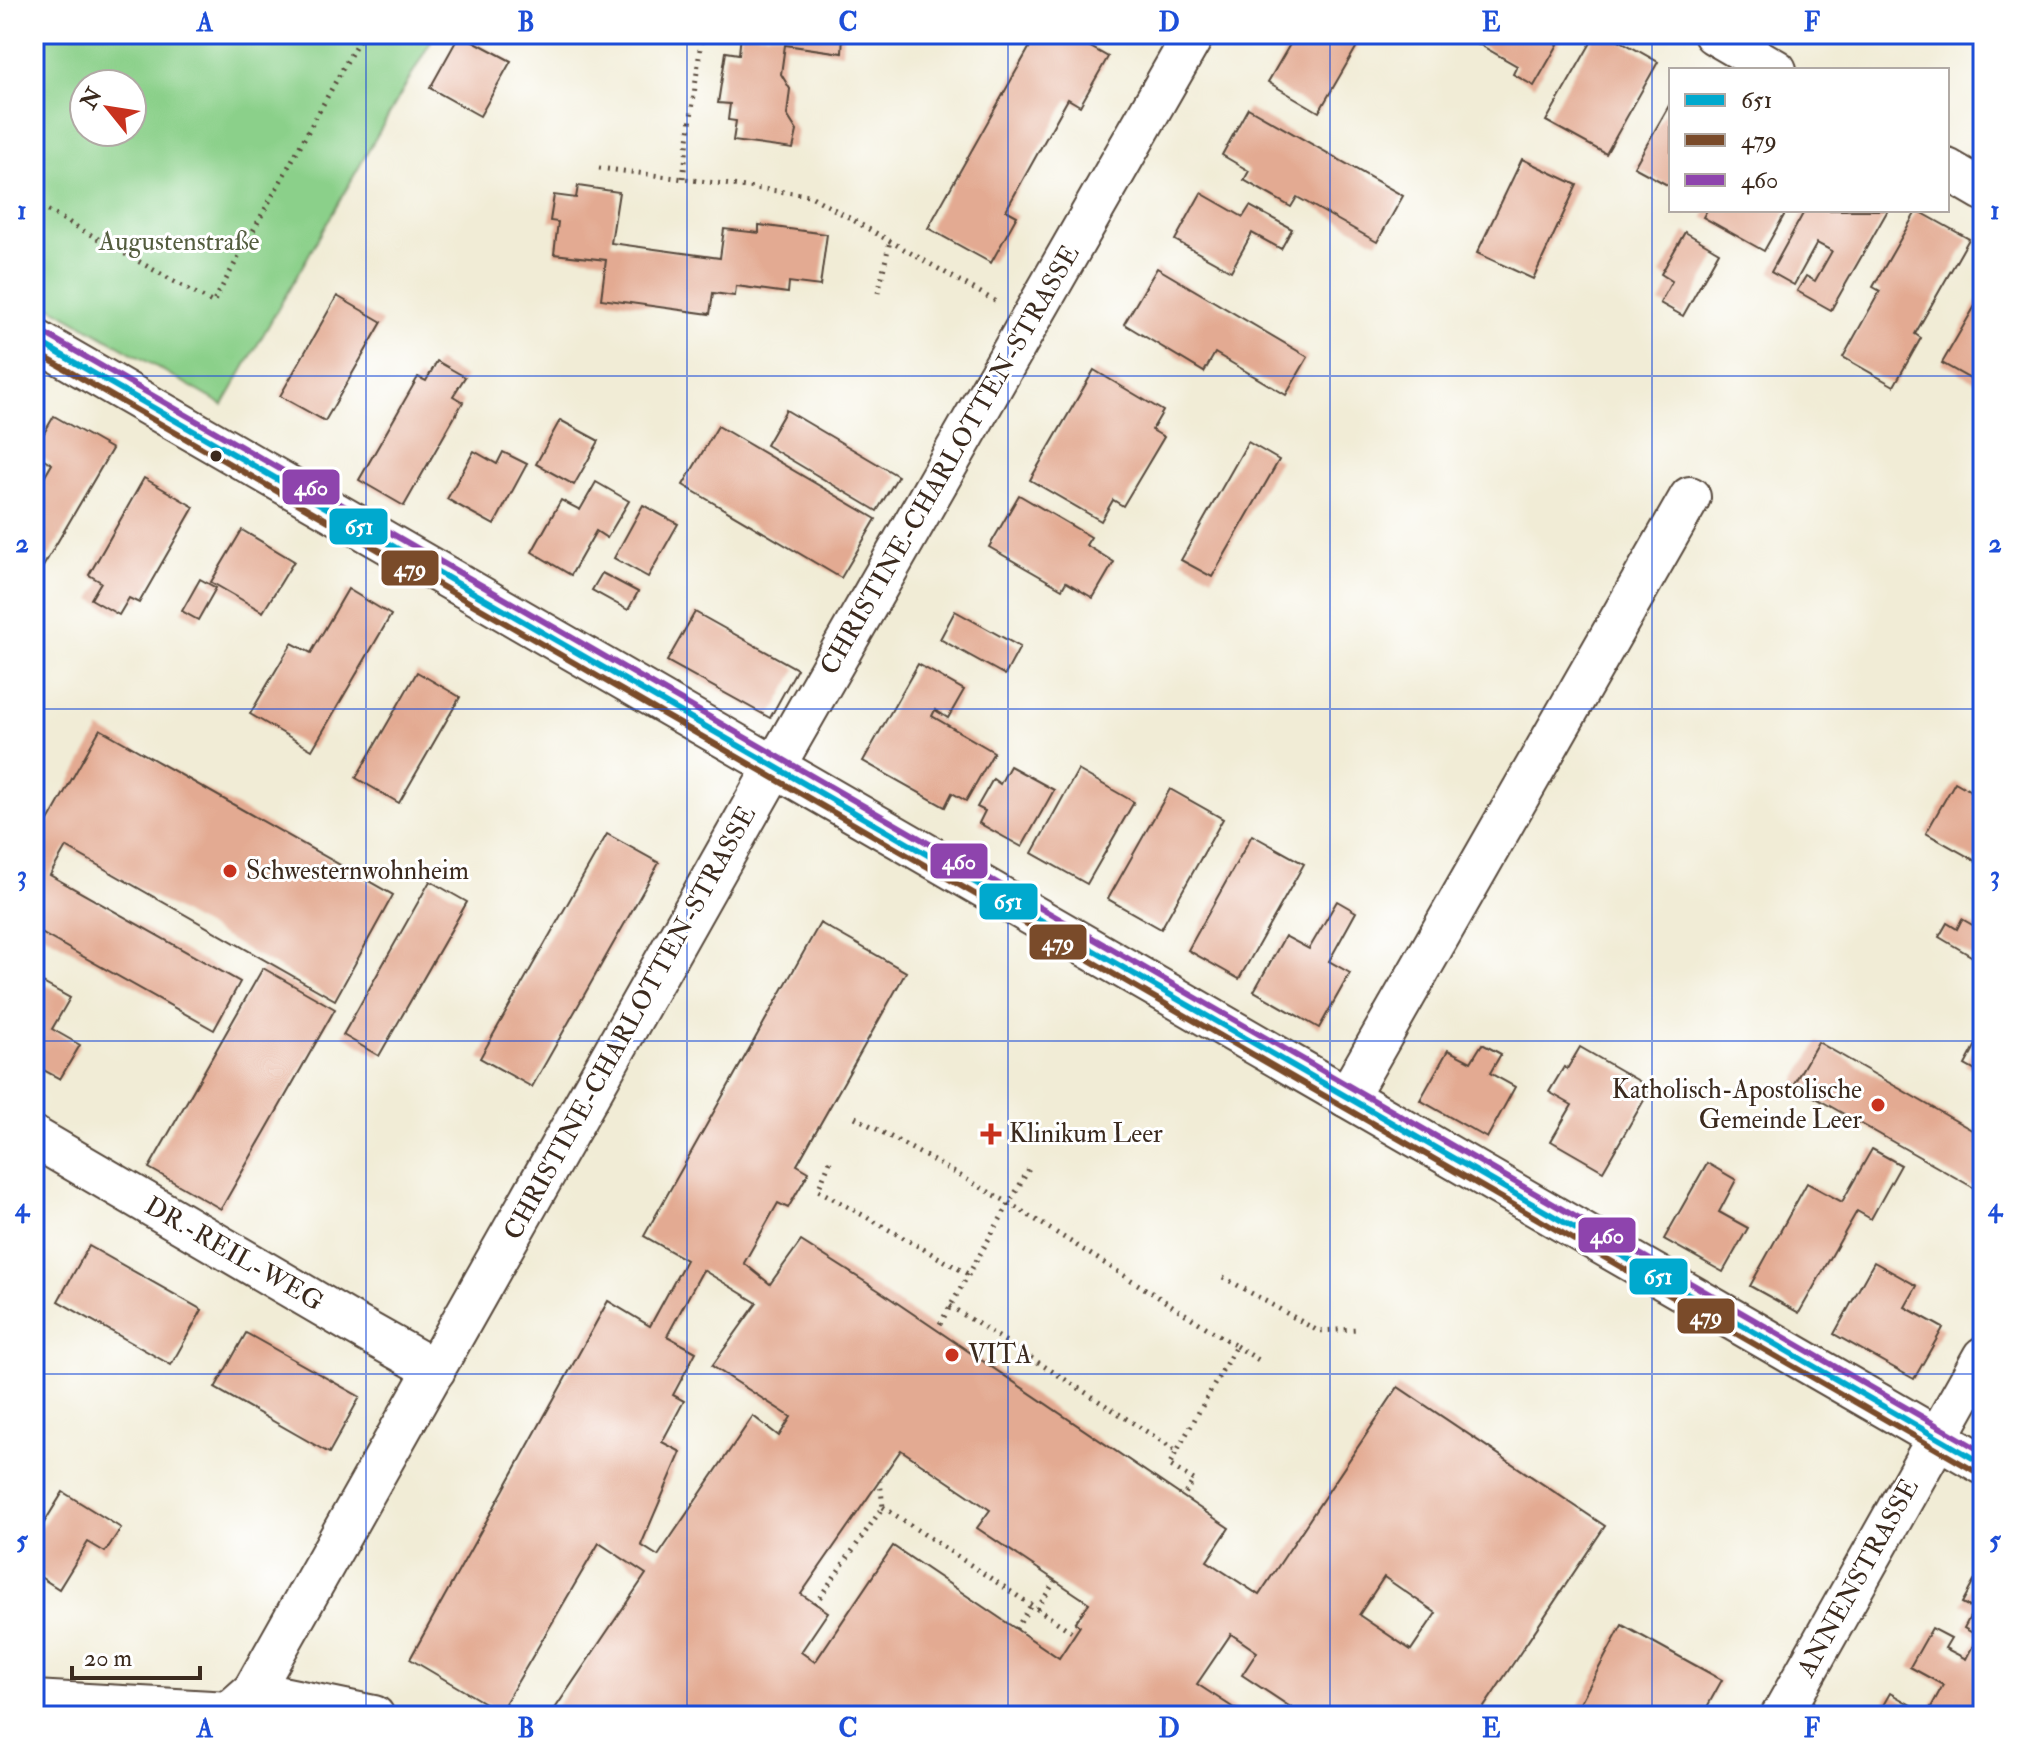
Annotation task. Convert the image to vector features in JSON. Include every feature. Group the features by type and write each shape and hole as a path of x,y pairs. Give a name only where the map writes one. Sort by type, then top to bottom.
{"street":[{"name":"CHRISTINE-CHARLOTTEN-STRASSE","path":"34,1701 229,1712 253,1691 775,766 1194,34"},
{"path":"1714,34 1773,68"},
{"path":"1949,170 1983,190"},
{"path":"34,339 1983,1464"},
{"path":"1347,1097 1690,497"},
{"name":"DR.-REIL-WEG","path":"34,1137 435,1370"},
{"name":"ANNENSTRASSE","path":"1781,1716 1983,1357"},
{"path":"253,1691 374,1716"}],"path":[{"path":"34,50 43,34"},
{"path":"34,203 213,303 362,34"},
{"path":"683,178 702,34"},
{"path":"599,168 809,195 1030,321"},
{"path":"878,293 890,241"},
{"path":"855,1117 1009,1203 1262,1362"},
{"path":"830,1161 818,1190 968,1274"},
{"path":"940,1324 1029,1169"},
{"path":"1223,1277 1318,1331 1358,1329"},
{"path":"950,1306 1177,1451"},
{"path":"1183,1497 1194,1480 1169,1465 1236,1346"},
{"path":"815,1604 883,1507 880,1481"},
{"path":"883,1507 1075,1634"},
{"path":"1016,1629 1055,1581"}],"green space":[{"name":"Augustenstraße","path":"34,34 435,34 223,405 34,297"}],"building":[{"path":"460,34 511,61 480,116 430,88"},
{"path":"741,34 843,34 842,53 785,45 781,74 790,89 787,115 797,131 793,149 733,141 736,121 728,120 730,104 718,103 726,52 739,54"},
{"path":"1037,34 1067,34 1108,57 1080,106 1068,99 1006,210 1017,216 991,263 928,228"},
{"path":"1296,34 1309,41 1313,34 1364,34 1319,112 1268,82"},
{"path":"1461,34 1564,34 1534,86 1513,74 1517,66"},
{"path":"1596,34 1608,34 1658,62 1606,154 1546,121"},
{"path":"1669,106 1669,186 1634,167"},
{"path":"1248,108 1403,196 1377,242 1297,197 1291,207 1244,180 1249,171 1222,155"},
{"path":"1522,159 1577,185 1533,279 1477,253"},
{"path":"578,186 619,192 611,243 720,258 724,229 759,233 759,225 827,234 820,286 789,282 788,293 736,286 735,296 713,293 710,314 601,299 606,260 554,254 558,222 550,221 554,195 576,198"},
{"path":"1201,193 1243,217 1250,206 1292,229 1281,249 1252,233 1231,271 1175,240"},
{"path":"1706,212 1786,212 1764,251 1703,217"},
{"path":"1804,212 1887,212 1831,310 1797,291 1806,276 1815,281 1832,251 1817,243 1794,285 1771,272"},
{"path":"1916,212 1969,239 1915,334 1921,338 1894,386 1843,357 1880,291 1873,287"},
{"path":"1685,232 1719,252 1683,316 1660,303 1672,281 1661,274"},
{"path":"1157,268 1308,357 1286,395 1215,353 1204,372 1124,324"},
{"path":"1983,292 1983,386 1942,363"},
{"path":"337,296 382,322 325,421 280,396"},
{"path":"437,361 465,377 453,396 463,402 404,506 359,480 418,377 426,381"},
{"path":"1094,370 1163,411 1152,430 1164,437 1123,506 1113,500 1101,521 1030,480"},
{"path":"786,410 898,476 877,511 766,445"},
{"path":"54,416 112,449 34,582 34,495 52,464 34,450"},
{"path":"560,420 599,441 574,485 536,464"},
{"path":"718,426 876,519 841,578 683,485"},
{"path":"1248,442 1279,460 1212,577 1181,560"},
{"path":"474,451 497,464 503,452 527,464 494,525 447,499"},
{"path":"144,478 194,507 139,603 129,598 119,615 91,599 101,582 89,575"},
{"path":"596,482 629,501 607,538 596,531 571,575 532,552 561,500 580,510"},
{"path":"1019,495 1091,537 1086,545 1114,562 1093,598 1066,582 1062,589 989,547"},
{"path":"643,505 678,524 648,577 614,558"},
{"path":"242,530 294,561 263,612 211,582"},
{"path":"602,573 638,592 628,610 592,590"},
{"path":"200,579 216,588 198,620 182,611"},
{"path":"348,589 391,615 312,750 250,714 292,643 311,653"},
{"path":"955,611 1020,647 1005,675 940,639"},
{"path":"695,612 797,669 770,718 667,661"},
{"path":"918,664 964,690 948,718 935,710 932,716 994,752 966,801 952,793 945,807 863,761"},
{"path":"417,672 460,697 399,803 356,778"},
{"name":"Schwesternwohnheim","path":"100,729 393,895 335,1000 66,847 50,875 240,982 214,1030 34,929 34,830 41,834"},
{"path":"1010,766 1054,790 1022,847 979,823 985,811 977,807 993,779 1000,784"},
{"path":"1078,770 1134,802 1087,884 1032,853"},
{"path":"1955,782 1983,798 1983,865 1926,833"},
{"path":"1170,789 1223,819 1161,929 1108,899"},
{"path":"607,834 659,863 532,1087 480,1058"},
{"path":"1252,835 1304,864 1239,979 1188,950"},
{"path":"430,881 467,902 379,1056 343,1035"},
{"path":"1337,901 1356,912 1329,961 1350,973 1319,1028 1254,991 1285,936 1309,949"},
{"path":"1962,919 1983,931 1983,963 1939,937 1947,923 1957,929"},
{"path":"820,923 906,972 797,1165 809,1172 788,1208 778,1203 744,1263 770,1284 801,1241 1229,1528 1207,1561 1259,1595 1398,1387 1605,1526 1478,1716 1304,1716 1242,1675 1257,1652 1231,1634 1197,1684 1246,1716 550,1716 646,1574 599,1543 500,1712 410,1659 608,1301 650,1326 686,1260 644,1236","holes":["703,1270 757,1303 712,1366 791,1417 779,1436 753,1416 658,1556 641,1545 681,1452 662,1442 684,1401 673,1395 696,1352 667,1336","901,1450 990,1510 977,1528 1089,1603 1075,1623 1080,1626 1059,1658 893,1546 815,1662 801,1652 828,1612 801,1594","1384,1577 1436,1613 1411,1650 1359,1615"]},
{"path":"263,968 335,1009 221,1209 149,1168"},
{"path":"34,978 70,998 52,1029 80,1045 60,1079 34,1065"},
{"path":"1979,1039 1983,1041 1983,1075 1965,1065"},
{"name":"Katholisch-Apostolische Gemeinde Leer","path":"1818,1042 1977,1133 1983,1122 1983,1172 1974,1188 1793,1085"},
{"path":"1482,1044 1501,1054 1490,1073 1515,1087 1487,1138 1420,1100 1448,1050 1471,1062"},
{"path":"1580,1047 1651,1088 1603,1171 1551,1141 1572,1105 1549,1092"},
{"path":"1872,1149 1901,1165 1871,1219 1857,1211 1799,1313 1750,1286 1807,1183 1842,1202"},
{"path":"1707,1163 1736,1180 1719,1212 1748,1228 1723,1272 1664,1239"},
{"path":"89,1246 202,1310 171,1365 58,1301"},
{"path":"1874,1262 1917,1286 1905,1307 1943,1328 1914,1379 1834,1334"},
{"path":"246,1333 360,1397 329,1453 215,1388"},
{"path":"63,1492 121,1528 105,1552 88,1542 59,1589 34,1573 34,1539"},
{"path":"1983,1565 1983,1714 1976,1711 1973,1716 1943,1716 1930,1709 1943,1685 1910,1667 1932,1628 1951,1638 1945,1648 1966,1659 1978,1636 1964,1628 1974,1609 1962,1603"},
{"path":"1622,1625 1722,1680 1702,1716 1600,1716 1579,1705"},
{"path":"1890,1693 1930,1716 1877,1716"}],"transit line":[{"name":"460","path":"39,330 1983,1452"},
{"name":"651","path":"34,339 1983,1464"},
{"name":"479","path":"34,351 1978,1473"}],"place":[{"name":"Schwesternwohnheim","path":"230,871"},
{"name":"Katholisch-Apostolische Gemeinde Leer","path":"1878,1105"},
{"name":"Klinikum Leer","path":"991,1134"},
{"name":"VITA","path":"952,1355"}]}
